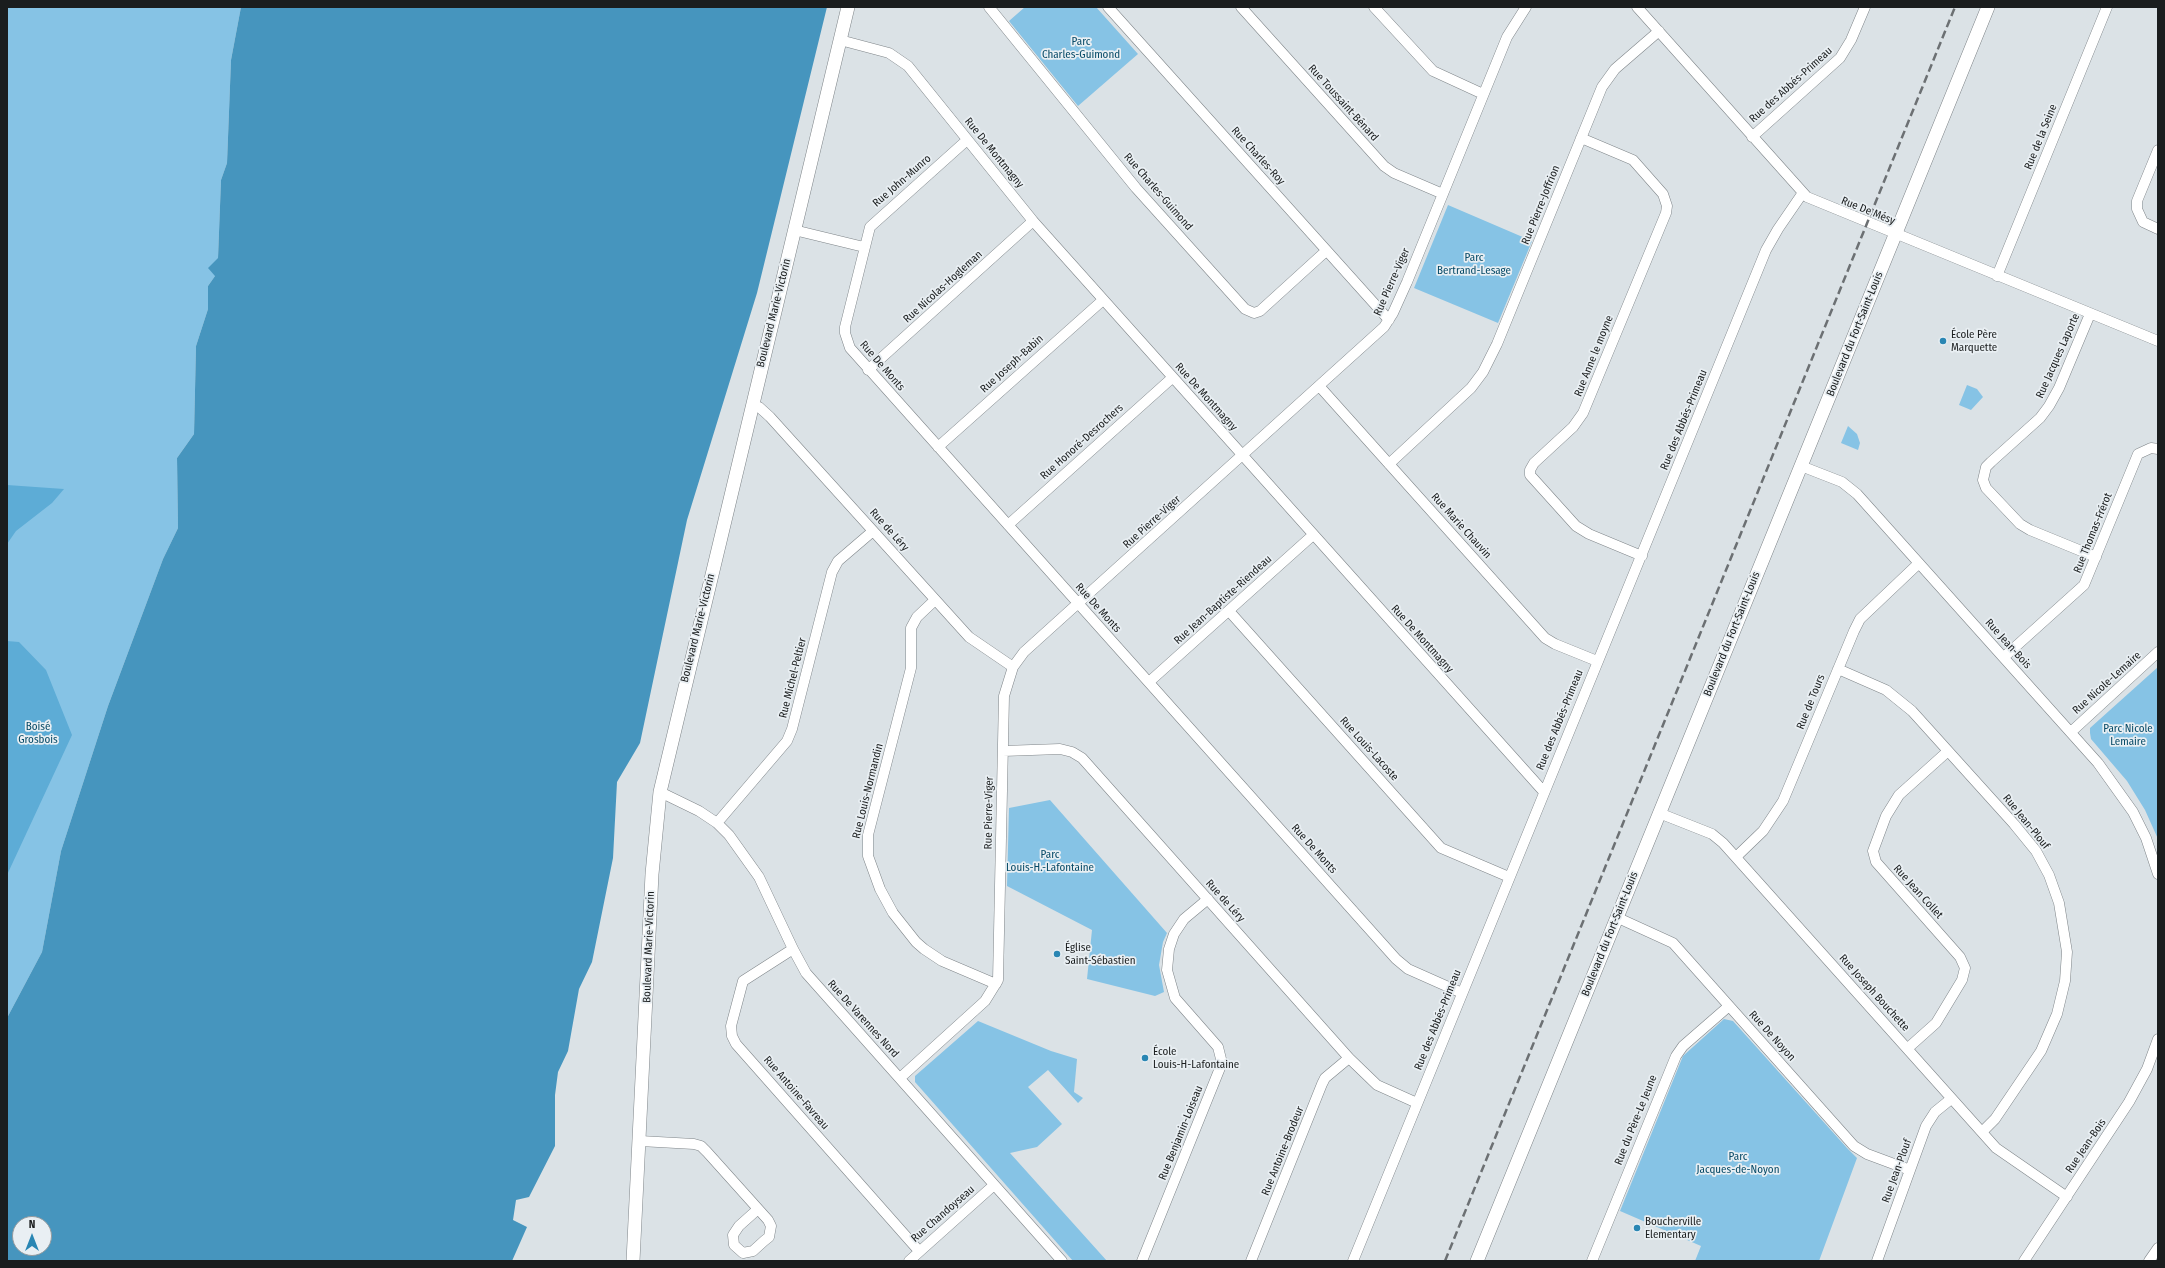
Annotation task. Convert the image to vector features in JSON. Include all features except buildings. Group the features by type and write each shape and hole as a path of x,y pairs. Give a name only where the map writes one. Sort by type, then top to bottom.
{"street":[{"name":"Boulevard Marie-Victorin","path":"633,1261 652,874 660,792 848,7"},
{"name":"Rue Charles-Guimond","path":"989,7 1136,188 1245,309 1254,312 1260,311 1326,251"},
{"name":"Rue Charles-Roy","path":"1108,7 1326,251 1390,320"},
{"name":"Rue Toussaint-Bénard","path":"1241,7 1384,166 1394,173 1443,194"},
{"name":"Rue Pierre-Viger","path":"900,1078 985,1001 996,984 999,970 1004,696 1012,667 1024,652 1320,387 1378,334 1390,320 1507,37 1526,7"},
{"name":"Rue De Mésy","path":"1637,7 1802,194 1811,200 2158,341"},
{"name":"Rue des Abbés-Primeau","path":"1752,137 1840,58 1851,40 1865,7"},
{"name":"Boulevard du Fort-Saint-Louis","path":"1477,1261 1988,7"},
{"name":"Rue de la Seine","path":"1997,276 2108,7"},
{"path":"1379,9 1433,71 1483,94"},
{"name":"Rue Pierre-Joffrion","path":"1389,464 1471,388 1483,372 1495,349 1581,138 1608,77 1658,32"},
{"name":"Rue De Montmagny","path":"840,40 889,53 902,61 1033,221 1102,300 1544,792"},
{"name":"Rue Anne le moyne","path":"1581,138 1633,160 1663,194 1667,206 1664,220 1587,407 1573,427 1534,463 1530,470 1530,475 1576,526 1589,534 1642,556"},
{"name":"Rue John-Munro","path":"864,247 868,232 873,222 967,140"},
{"path":"2158,150 2137,201 2136,209 2143,222 2158,229"},
{"name":"Rue des Abbés-Primeau","path":"1353,1261 1766,250 1778,229 1802,194"},
{"name":"Rue Nicolas-Hogleman","path":"868,370 1033,221"},
{"path":"794,230 864,247"},
{"name":"Rue De Monts","path":"864,247 845,333 850,348 868,370 1149,682 1396,960 1412,972 1462,993"},
{"name":"Rue Joseph-Babin","path":"938,447 1102,300"},
{"name":"Rue Jacques Laporte","path":"2090,314 2059,388 2049,406 2040,418 1986,467 1983,480 1986,488 2020,524 2030,530 2096,557"},
{"name":"Rue Honoré-Desrochers","path":"1008,525 1172,378"},
{"name":"Rue Marie Chauvin","path":"1320,387 1545,638 1555,644 1598,661"},
{"name":"Rue de Léry","path":"752,405 759,407 770,417 974,642 1012,667"},
{"name":"Rue Thomas-Frérot","path":"2004,657 2084,585 2138,454 2150,448 2158,448"},
{"name":"Rue Jean-Bois","path":"1801,466 1834,478 1850,487 2071,732 2111,779 2133,812 2146,838 2158,874"},
{"name":"Rue Michel-Peltier","path":"717,823 787,741 792,729 832,572 838,561 873,531"},
{"name":"Rue Jean-Baptiste-Riendeau","path":"1149,682 1313,535"},
{"name":"Rue de Tours","path":"1736,858 1763,830 1783,801 1860,619 1918,564"},
{"name":"Rue Louis-Normandin","path":"935,600 917,617 911,628 911,668 868,835 868,856 880,889 893,914 916,942 942,961 996,984"},
{"name":"Rue Louis-Lacoste","path":"1229,611 1441,848 1509,877"},
{"name":"Rue Nicole-Lemaire","path":"2071,732 2158,652"},
{"name":"Rue Jean-Plouf","path":"1838,669 1879,686 1893,694 1912,711 2014,824 2036,851 2055,889 2063,917 2066,937 2065,981 2062,998 2052,1029 2041,1051 1995,1119 1982,1132"},
{"name":"Rue de Léry","path":"1003,750 1060,749 1077,754 1349,1058 1377,1085 1417,1103"},
{"name":"Rue Jean Collet","path":"1908,1048 1936,1023 1962,980 1965,968 1960,956 1876,862 1873,851 1886,816 1899,795 1948,751"},
{"name":"Rue De Varennes Nord","path":"660,792 685,803 717,823 729,835 754,867 792,949 806,973 1062,1261"},
{"name":"Rue Joseph Bouchette","path":"1660,813 1719,838 2002,1153 2067,1197"},
{"name":"Rue Benjamin-Loiseau","path":"1142,1261 1222,1063 1218,1047 1175,998 1168,978 1167,970 1169,949 1174,934 1184,920 1208,899"},
{"name":"Rue De Noyon","path":"1616,917 1673,943 1854,1146 1866,1154 1910,1170"},
{"name":"Rue Antoine-Favreau","path":"792,949 743,981 731,1026 732,1036 736,1044 919,1251"},
{"name":"Rue du Père-Le Jeune","path":"1592,1261 1676,1056 1683,1046 1729,1006"},
{"name":"Rue Jean-Bois","path":"2024,1261 2136,1089 2147,1069 2158,1039"},
{"name":"Rue Antoine-Brodeur","path":"1251,1261 1322,1084 1325,1078 1349,1058"},
{"name":"Rue Jean-Plouf","path":"1877,1261 1930,1118 1951,1098"},
{"path":"640,1141 701,1146 758,1210"},
{"name":"Rue Chandoyseau","path":"908,1261 994,1185"},
{"path":"2149,1261 2158,1248"}],"green space":[{"path":"7,7 241,7 231,60 227,163 221,180 218,258 215,276 208,286 208,309 196,346 194,434 177,458 178,528 163,559 108,706 61,851 42,952 7,1018"},
{"name":"Parc Charles-Guimond","path":"1025,7 1096,7 1138,54 1078,106 1009,21"},
{"name":"Parc Bertrand-Lesage","path":"1448,205 1532,241 1498,323 1414,288"},
{"path":"1967,385 1977,389 1983,397 1971,410 1959,405"},
{"path":"1848,426 1857,434 1860,443 1858,450 1841,443"},
{"path":"7,485 64,489 52,503 16,531 7,544"},
{"name":"Boisé Grosbois","path":"7,641 19,642 46,670 72,735 7,875"},
{"name":"Parc Nicole Lemaire","path":"2158,667 2158,839 2145,810 2127,781 2091,739 2090,728"},
{"name":"Parc Louis-H.-Lafontaine","path":"1050,800 1167,933 1163,942 1159,965 1164,992 1155,996 1087,979 1092,930 1007,886 1009,808"},
{"name":"Parc Jacques-de-Noyon","path":"1724,1019 1733,1021 1857,1158 1819,1261 1695,1261 1701,1246 1620,1211 1683,1056"},
{"path":"978,1021 1051,1051 1077,1059 1074,1092 1083,1098 1078,1103 1048,1070 1028,1087 1062,1124 1037,1147 1010,1153 1107,1261 1073,1261 915,1082 915,1076"}],"shaded area":[{"path":"241,7 827,7 757,293 687,520 640,743 617,782 613,858 592,962 579,989 568,1051 558,1072 555,1095 555,1146 529,1197 516,1200 513,1220 527,1227 512,1261 7,1261 7,1018 42,952 61,851 108,706 163,559 178,528 177,458 194,434 196,346 208,309 208,286 215,276 208,268 218,258 221,180 227,163 231,60"}],"railway":[{"path":"1445,1261 1955,7"}],"place":[{"name":"École Père Marquette","path":"1943,341"},
{"name":"Église Saint-Sébastien","path":"1057,954"},
{"name":"École Louis-H-Lafontaine","path":"1145,1058"},
{"name":"Boucherville Elementary","path":"1637,1228"}]}
